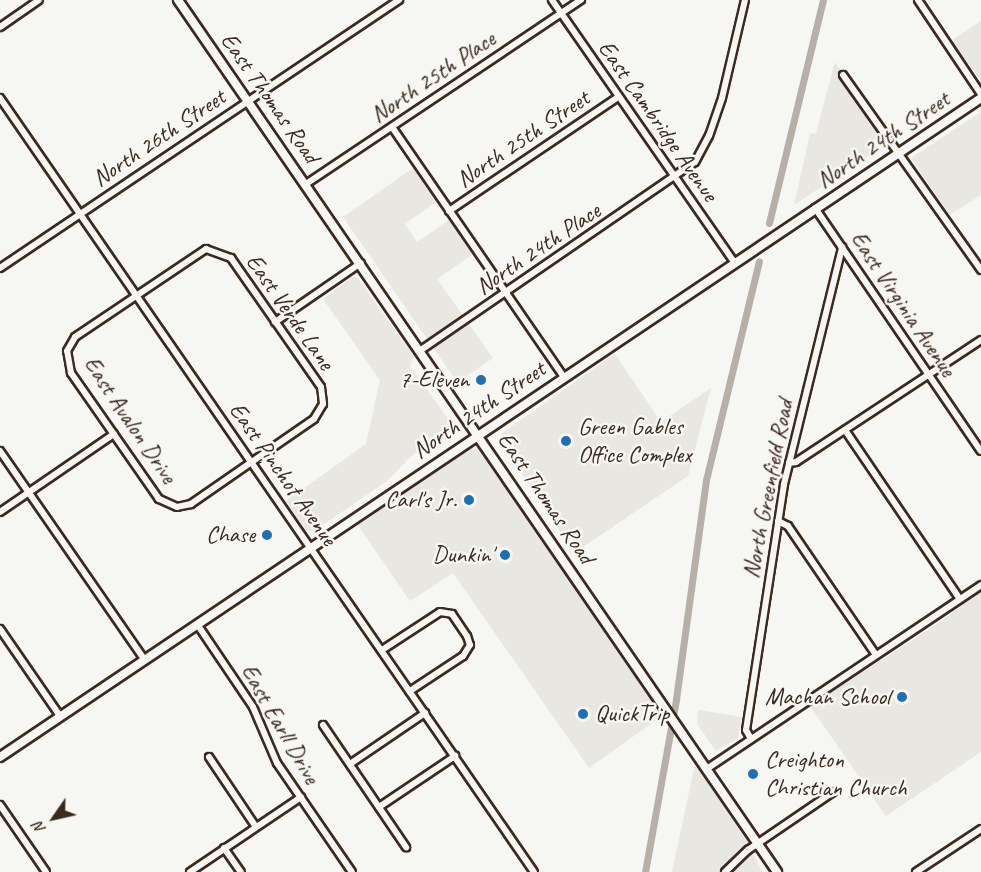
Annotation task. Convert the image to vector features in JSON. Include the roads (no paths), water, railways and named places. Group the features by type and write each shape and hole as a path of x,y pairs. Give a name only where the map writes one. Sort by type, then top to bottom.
{"main road":[{"name":"East Thomas Road","path":"178,0 680,727 777,872"},
{"name":"North 24th Street","path":"0,757 981,96"}],"street":[{"path":"0,27 39,0"},
{"name":"North 26th Street","path":"0,267 399,0"},
{"name":"East Cambridge Avenue","path":"552,0 734,262"},
{"name":"North 25th Place","path":"306,184 580,0"},
{"name":"North 24th Place","path":"421,350 676,179 695,162 709,136 745,0"},
{"path":"918,0 981,96"},
{"path":"843,75 900,152 981,270"},
{"name":"North 25th Street","path":"449,211 618,97"},
{"name":"East Pinchot Avenue","path":"0,98 312,546 534,872"},
{"path":"392,127 563,376"},
{"name":"East Virginia Avenue","path":"815,208 981,451"},
{"name":"North Greenfield Road","path":"751,739 746,730 778,521 789,463 842,247"},
{"name":"East Verde Lane","path":"137,295 198,253 214,249 231,258 321,387 323,404 314,419 253,461"},
{"path":"275,322 361,263"},
{"name":"East Avalon Drive","path":"137,295 75,338 67,351 71,373 159,499 170,505 191,504 253,461"},
{"path":"789,463 845,430 981,340"},
{"path":"845,430 960,599"},
{"path":"0,512 114,434"},
{"path":"0,452 144,659"},
{"path":"778,521 788,526 876,655"},
{"path":"708,768 981,585"},
{"path":"382,650 440,612 452,614 467,636 470,645 463,656 410,691"},
{"name":"East Earll Drive","path":"197,624 248,699 270,752 352,872"},
{"path":"0,629 60,716"},
{"path":"350,764 425,713"},
{"path":"324,725 406,847"},
{"path":"379,807 455,756"},
{"path":"208,757 256,827"},
{"path":"726,872 758,843 833,792"},
{"path":"190,872 301,797"},
{"path":"0,805 46,872"},
{"path":"916,872 981,829"},
{"path":"224,848 241,872"}],"waterway":[{"path":"769,223 823,0"},
{"path":"645,872 676,699 706,480 759,261"}],"place":[{"name":"7-Eleven","path":"481,380"},
{"name":"Green Gables Office Complex","path":"566,441"},
{"name":"Carl's Jr.","path":"469,500"},
{"name":"Chase","path":"267,535"},
{"name":"Dunkin'","path":"505,555"},
{"name":"Machan School","path":"902,697"},
{"name":"QuickTrip","path":"583,714"},
{"name":"Creighton Christian Church","path":"753,774"}]}
